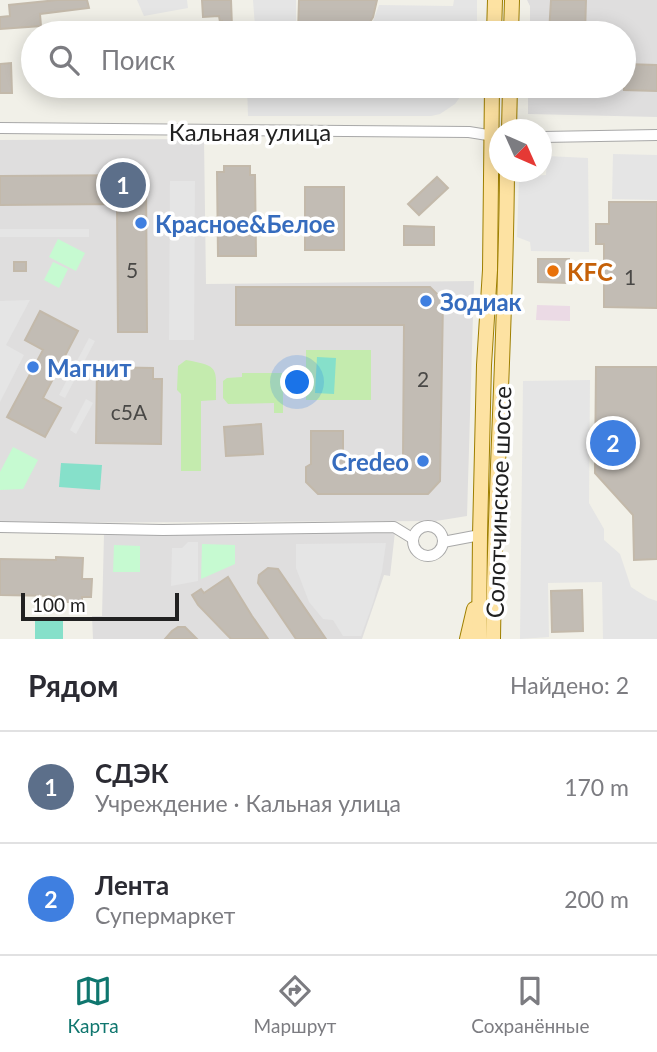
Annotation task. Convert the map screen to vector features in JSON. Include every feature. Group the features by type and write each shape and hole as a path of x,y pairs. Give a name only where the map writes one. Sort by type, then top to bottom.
{"main road":[{"path":"494,21 495,0"},
{"path":"511,21 512,0"},
{"name":"Солотчинское шоссе","path":"493,98 494,119"},
{"path":"509,119 510,98"},
{"name":"Солотчинское шоссе","path":"493,182 484,365 480,535 493,639"},
{"name":"Солотчинское шоссе","path":"479,639 487,583 503,365 507,182"},
{"path":"467,639 487,583"},
{"path":"487,583 503,639"}],"street":[{"name":"Кальная улица","path":"0,128 468,132 489,135"},
{"path":"552,137 657,135"},
{"name":"Солотчинское шоссе","path":"484,365 503,365"},
{"path":"422,526 432,526 441,532 442,547 435,554 425,556 417,552 412,538 422,526"},
{"path":"0,527 163,530 394,527 412,538"},
{"path":"443,542 480,535"}],"shaded area":[{"path":"137,0 187,0 188,8 144,16"},
{"path":"253,0 296,0 296,21 255,21"},
{"path":"454,0 477,0 477,21 373,21 379,5 453,6"},
{"path":"527,0 657,0 657,117 528,114 528,98 636,98 636,21 530,21 530,6"},
{"path":"247,98 459,98 440,114 431,116 248,116"},
{"path":"204,139 206,284 474,281 467,516 436,521 0,523 0,140"},
{"path":"613,154 657,155 657,200 612,199"},
{"path":"552,156 588,158 589,252 531,251 530,242 517,237 519,182 552,182"},
{"path":"170,181 195,181 194,340 169,340"},
{"path":"0,229 89,229 89,237 0,237"},
{"path":"30,300 6,345 24,355 0,402 0,301"},
{"path":"537,305 570,306 570,321 536,320"},
{"path":"89,338 95,341 65,398 59,395"},
{"path":"590,380 589,503 604,529 604,540 620,554 631,587 657,601 657,639 603,639 602,582 548,583 549,637 520,639 523,381"},
{"path":"86,399 93,403 76,434 70,430"},
{"path":"395,532 390,576 384,575 362,639 93,639 92,616 102,616 104,534"},
{"path":"188,542 198,542 198,581 171,586 172,548 182,548"},
{"path":"386,543 382,571 361,636 343,636 333,620 323,619 309,602 296,568 296,544"}],"green space":[{"path":"58,239 85,253 76,271 49,257"},
{"path":"53,262 68,269 59,288 44,280"},
{"path":"306,350 371,350 371,400 306,400"},
{"path":"317,357 336,358 334,394 315,393"},
{"path":"186,360 205,364 214,370 215,375 216,400 201,401 201,471 181,471 181,394 177,390 178,366"},
{"path":"242,373 283,373 283,413 274,413 274,403 228,404 223,398 223,381 227,378 242,377"},
{"path":"13,447 38,460 23,489 0,490 0,472"},
{"path":"61,463 102,465 100,490 59,487"},
{"path":"202,544 235,545 235,564 201,579"},
{"path":"114,545 140,546 140,572 113,572"},
{"path":"35,619 63,619 63,639 35,639"}],"building":[{"path":"87,0 89,8 40,14 41,21 21,21 21,27 0,29 0,17 10,16 9,5"},
{"path":"202,0 231,0 232,21 220,21 219,16 203,17"},
{"path":"299,0 377,0 370,21 298,21"},
{"path":"551,0 586,0 585,21 550,21"},
{"path":"11,63 12,93 0,93 0,64"},
{"path":"636,64 657,65 657,91 636,90"},
{"path":"224,166 250,166 250,175 255,175 256,256 218,256 217,172 224,172"},
{"path":"146,175 147,332 118,332 117,204 0,205 0,176"},
{"path":"437,177 448,188 419,215 408,204"},
{"path":"305,187 344,187 344,250 305,250"},
{"path":"609,202 657,202 657,308 604,307 604,244 596,244 596,224 609,224"},
{"path":"404,226 434,227 434,245 404,245"},
{"name":"KFC","path":"538,259 569,259 568,283 538,282"},
{"path":"14,262 26,262 26,271 14,271"},
{"path":"236,287 430,287 443,300 440,481 428,494 318,494 306,482 306,467 311,464 311,431 343,431 343,458 403,458 404,325 236,325"},
{"path":"40,311 78,331 43,398 61,408 45,437 7,417 43,350 25,340"},
{"path":"97,367 153,368 153,379 162,379 161,444 96,443"},
{"path":"596,367 657,367 657,559 634,560 633,515 595,473"},
{"path":"261,424 263,454 226,456 224,427"},
{"path":"56,557 83,558 82,579 92,579 91,597 82,597 82,602 55,602 55,596 0,595 0,559 56,560"},
{"path":"268,568 278,569 326,639 296,639 258,583 259,575"},
{"path":"228,577 268,639 231,639 198,605 192,595 201,589 204,593"},
{"path":"582,590 583,631 552,632 551,591"},
{"path":"178,627 185,627 197,639 165,639"}],"place":[{"name":"СДЭК","path":"123,185"},
{"name":"Красное&Белое","path":"141,223"},
{"name":"KFC","path":"553,271"},
{"name":"Зодиак","path":"426,301"},
{"name":"Магнит","path":"33,367"},
{"name":"Лента","path":"613,443"},
{"name":"Credeo","path":"423,461"}]}
